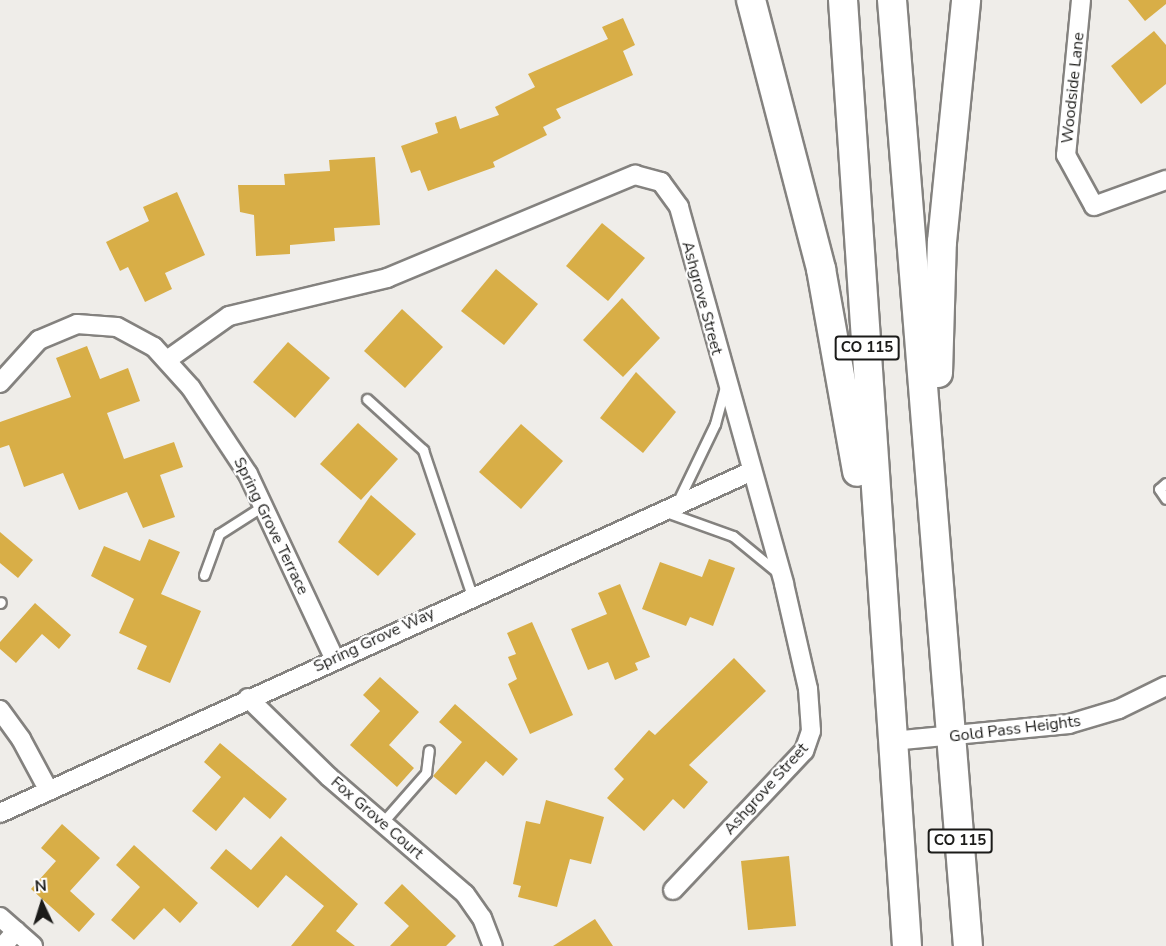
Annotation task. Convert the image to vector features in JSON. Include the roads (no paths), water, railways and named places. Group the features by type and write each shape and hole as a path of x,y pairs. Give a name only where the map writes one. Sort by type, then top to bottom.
{"highway":[{"path":"751,0 796,163 848,401 889,697"},
{"name":"CO 115","path":"843,0 892,741 908,946"},
{"name":"CO 115","path":"892,0 968,946"},
{"path":"935,540 942,242 966,0"}],"street":[{"name":"Woodside Lane","path":"1081,0 1066,155 1094,206 1166,180"},
{"name":"Ashgrove Street","path":"168,360 229,316 387,278 635,175 661,182 679,207 725,387 782,576 808,689 809,741 672,890"},
{"name":"Spring Grove Terrace","path":"0,383 39,340 77,324 117,327 138,336 168,360 211,416 263,506 334,658"},
{"name":"Spring Grove Way","path":"0,813 334,658 750,471"},
{"name":"Gold Pass Heights","path":"892,741 952,737 1087,720 1166,686"},
{"name":"Fox Grove Court","path":"248,698 382,823 465,894 483,918 493,946"},
{"path":"0,710 49,791"},
{"path":"0,916 33,946"},
{"path":"3,946 16,931"}],"lane":[{"path":"725,387 715,424 669,507 733,536 782,576"},
{"path":"367,399 423,450 472,596"},
{"path":"1166,483 1159,489 1166,499"},
{"path":"204,575 219,534 263,506"},
{"path":"382,823 426,773 429,750"}]}
